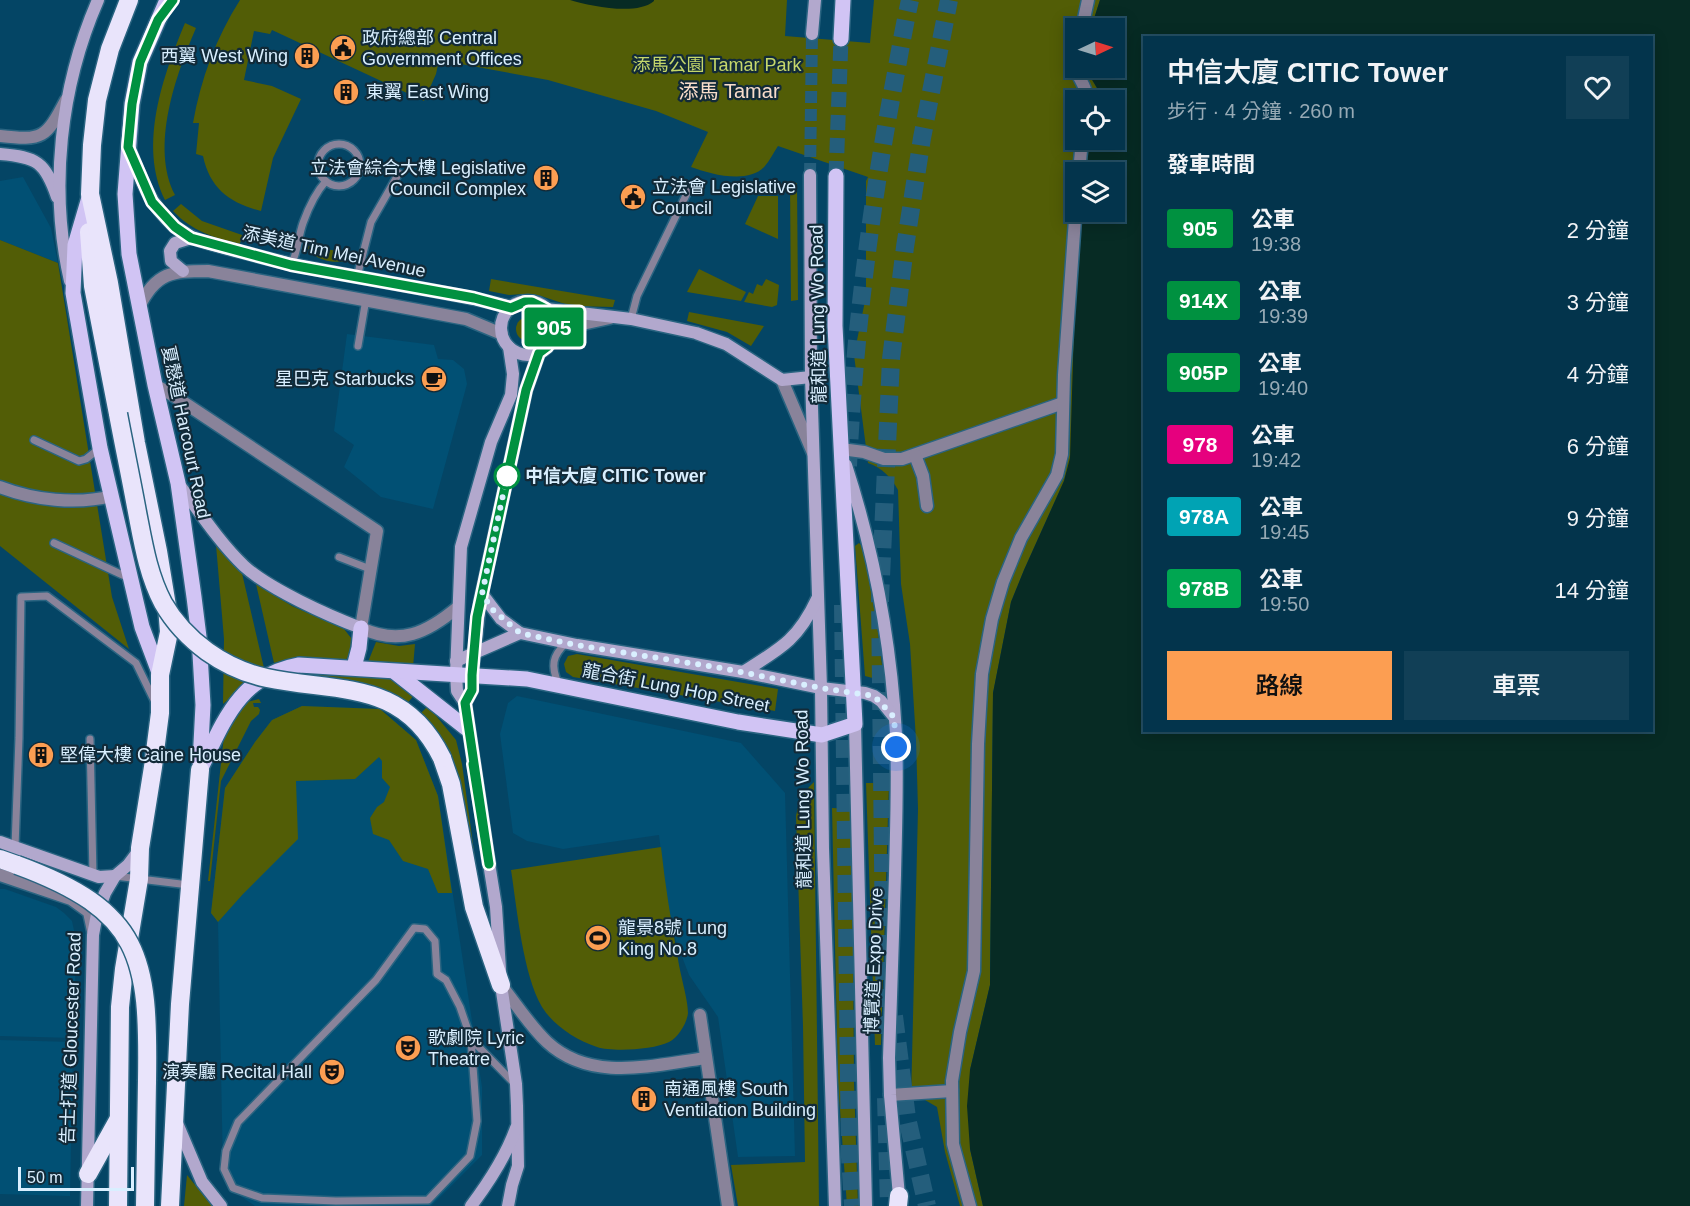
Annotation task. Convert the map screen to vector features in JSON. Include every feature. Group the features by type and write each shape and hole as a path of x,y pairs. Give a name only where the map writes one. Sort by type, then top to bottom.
{"highway":[{"path":"129,0 110,49 97,100 92,145 89,244 93,286 148,566 164,603 185,632 216,658 251,674 361,691 387,701 421,725 442,758 450,784 474,907 501,985"},
{"path":"90,194 109,283 167,606 169,632 160,675 160,713 120,1008 118,1206"},
{"name":"夏慤道 Harcourt Road","path":"189,885 200,770"},
{"path":"0,859 74,889 108,915 126,937 138,962 145,992 148,1034 145,1206"},
{"path":"170,1206 173,1112 189,885"},
{"path":"88,1174 119,1119"}],"main road":[{"path":"98,0 82,43 69,94 63,139 59,204 63,249 100,448 142,627 160,675"},
{"name":"夏慤道 Harcourt Road","path":"167,0 140,62 132,104 125,194 129,254 155,385 178,483 199,637 203,705 200,770"},
{"name":"夏慤道 Harcourt Road","path":"158,20 173,0"},
{"path":"812,34 814,0"},
{"path":"841,39 843,0"},
{"name":"添美道 Tim Mei Avenue","path":"128,147 152,202 175,227 191,238 291,265 474,298 511,308"},
{"path":"0,154 22,156 42,165 49,176 59,204"},
{"name":"龍和道 Lung Wo Road","path":"810,175 811,376 821,688 823,859 835,1206"},
{"name":"龍和道 Lung Wo Road","path":"836,176 835,326 855,724 866,1206"},
{"path":"73,294 75,245 90,194"},
{"path":"183,271 171,261 170,251 175,243 191,238"},
{"path":"466,728 465,703 472,690 477,617 526,390 539,353 550,344 555,330 553,318 540,304 525,302 511,308 502,320 502,334 509,347 513,374 511,395 491,442 461,546 457,691 465,703 489,864"},
{"path":"546,309 631,319 696,333 726,344 782,380 811,376"},
{"path":"509,347 523,355 539,353"},
{"name":"博覽道 Expo Drive","path":"841,449 870,546 878,583 894,717 897,787 889,1058 890,1095 900,1203"},
{"path":"178,483 244,566 265,582 338,620 361,628 354,668"},
{"path":"456,668 474,655 520,633 497,614 482,594"},
{"path":"743,672 788,642 802,626 818,598"},
{"name":"龍合街 Lung Hop Street","path":"520,633 566,643 853,692"},
{"name":"龍合街 Lung Hop Street","path":"200,770 227,713 243,693 270,673 299,665 394,672 456,668 472,675 527,679 738,722 822,735 855,724"},
{"path":"394,672 466,728"},
{"path":"853,692 874,696 894,717"},
{"path":"473,764 496,907 501,985 516,1084 518,1166 508,1206"},
{"path":"0,842 79,871 107,878 115,876"},
{"name":"告士打道 Gloucester Road","path":"87,1206 93,935 97,914 105,893 115,876 128,865 140,848"},
{"path":"71,898 82,892 85,887 86,881 79,871"},
{"path":"173,1112 202,1182 221,1206"},
{"path":"471,1206 497,1167 518,1124"}],"street":[{"path":"1084,18 1089,0"},
{"path":"5,136 30,138 47,131 54,124 69,94"},
{"path":"970,1206 953,1144 952,1091 960,1032 974,971 978,744 982,674 992,620 1003,582 1021,538 1057,475 1062,453 1075,222"},
{"path":"139,306 152,285 163,276 183,271 208,271 466,319 502,334"},
{"path":"555,330 614,317"},
{"path":"782,380 813,454"},
{"path":"155,385 376,531 361,628 376,635 398,637 419,633 441,621 458,607"},
{"path":"841,449 894,460 915,455 1063,403"},
{"path":"915,455 922,476 927,506"},
{"path":"0,487 51,499 96,500 112,496"},
{"path":"0,874 71,898 89,912 93,935"},
{"path":"501,985 546,1042 579,1062 621,1069 706,1058"},
{"path":"700,1015 728,1206"},
{"path":"890,1095 952,1091"}],"lane":[{"path":"0,126 5,136"},
{"path":"337,144 350,147 359,157 360,164 356,177 351,182 338,186 326,181 319,169 321,155 325,150 337,144"},
{"path":"357,278 371,222 399,173"},
{"path":"291,265 302,224 320,187 326,181"},
{"path":"631,319 637,297 690,188"},
{"path":"358,346 366,299"},
{"path":"34,440 79,461 86,459 100,448"},
{"path":"54,543 132,579"},
{"path":"339,557 370,569"},
{"path":"15,847 21,597 47,596 136,663 160,713"},
{"name":"龍合街 Lung Hop Street","path":"559,686 552,661 566,643"},
{"path":"90,740 93,875"},
{"path":"115,876 189,885"},
{"path":"414,928 425,929 435,941 437,974 446,980 460,1007 471,1039 477,1121 470,1156 428,1200 336,1203 262,1198 233,1188 224,1169 226,1151 238,1122 376,980 414,928"},
{"path":"471,1039 516,1084"}],"shaded area":[{"path":"570,0 654,1 646,6 625,9 601,7"},
{"path":"1100,0 1690,0 1690,1206 983,1206 970,1149 967,1106 970,1070 990,985 993,693 1011,602 1064,481 1070,458 1076,264 1081,222 1125,222 1125,162 1087,162 1089,150 1125,150 1125,90 1097,90 1091,78 1125,78 1125,18 1094,18"},
{"path":"23,177 51,228 58,263 0,240 0,181"},
{"path":"347,334 434,345 438,359 453,360 464,369 467,384 433,509 381,497 344,467 354,445 334,431"},
{"path":"517,696 741,743 785,793 795,1156 738,1157 718,1017 689,975 676,941 667,903 659,835 563,849 527,841 513,833 500,734 508,703"},
{"path":"302,706 380,709 416,740 438,796 482,1087 482,1155 431,1206 255,1206 236,1193 223,1170 218,922 211,913 225,788 272,720"},
{"path":"0,889 56,907 72,921 76,940 74,1038 0,1036"},
{"path":"0,1040 73,1042 70,1196 0,1194"}],"green space":[{"name":"添馬公園 Tamar Park","path":"240,0 787,0 785,36 870,43 874,0 1100,0 1094,18 1065,18 1065,78 1091,78 1097,88 1097,90 1065,90 1065,150 1089,150 1087,162 1065,162 1065,222 1081,222 1076,264 1071,458 1064,481 1011,602 993,693 990,985 970,1070 970,1149 983,1206 960,1206 945,1152 937,1107 925,1100 911,1100 918,809 910,644 901,584 898,490 886,474 878,467 868,463 854,355 866,296 866,181 868,177 778,146 765,166 758,172 740,177 708,172 691,167 708,132 656,111 548,80 439,60 436,74 424,101 272,30 270,34 254,31 244,80 272,86 301,99 273,158 261,211 240,204 223,193 216,186 206,168 203,156 196,154 199,123 193,123 200,90 210,59"},
{"path":"185,23 196,28 174,89 165,133 168,176 175,195 165,200 157,179 154,134 162,88"},
{"path":"790,183 797,183 798,300 791,301"},
{"path":"758,196 778,196 778,239 745,224"},
{"path":"181,204 202,221 242,235 240,244 212,236 188,224 173,211"},
{"path":"0,240 58,263 112,597 129,649 0,546"},
{"path":"306,245 357,255 344,261 329,261 315,256"},
{"path":"699,269 746,292 741,301 687,292"},
{"path":"491,279 615,300 613,307 571,306 538,295 509,295 489,291"},
{"path":"766,279 779,285 777,305 772,307 744,302 749,292 753,294 757,284 762,286"},
{"path":"689,312 764,326 751,346 727,332 687,321"},
{"path":"528,317 537,320 540,329 537,338 528,341 519,338 516,329 519,320"},
{"path":"859,543 863,547 884,681 865,676 855,546"},
{"path":"216,545 241,569 264,668 223,704 224,639"},
{"path":"256,584 292,606 344,629 355,643 353,654 342,662 297,657 274,663"},
{"path":"376,642 399,646 415,644 413,667 368,662"},
{"path":"577,654 778,689 775,711 573,677 566,672 564,664 568,656"},
{"path":"299,670 393,677 414,695 407,704 281,674"},
{"path":"259,699 261,703 253,703 254,707 260,710 259,714 251,721 221,781 210,881 208,881 224,736 243,703"},
{"path":"302,706 380,709 416,740 438,796 452,893 438,893 428,869 403,861 389,840 373,834 370,818 377,807 384,802 390,787 382,778 382,761 379,757 355,779 296,781 298,839 218,922 211,913 225,788 272,720"},
{"path":"428,706 456,740 462,764 477,873 458,847 449,797 420,714"},
{"path":"814,782 819,1206 738,1206 731,1165 805,1162 796,816 802,797"},
{"path":"866,783 889,783 881,1045 875,1045"},
{"path":"832,808 852,809 854,1082 858,1206 847,1206 838,1082"},
{"name":"龍景8號 Lung King No.8","path":"661,847 679,965 687,1001 686,1021 676,1037 662,1045 633,1049 597,1047 566,1032 547,1014 535,994 525,960 511,870"},
{"path":"187,1175 209,1202 213,1206 184,1206"}],"tunnel":[{"path":"848,466 858,326 870,233 884,140 910,0"},
{"path":"885,1034 880,599 891,359 922,138 949,0"},
{"path":"810,175 812,34"},
{"path":"836,176 841,39"},
{"path":"843,605 850,1157 853,1206"},
{"path":"894,1016 907,1118 927,1206"},
{"path":"886,1098 889,1206"}],"bus line":[{"name":"905","path":"173,0 158,20 140,62 132,104 128,147 152,202 175,227 191,238 291,265 474,298 511,308 518,304 532,302 540,304 553,318 555,330 552,339 550,344 539,353 526,390 477,617 472,690 465,703 489,864 473,764"}],"place":[{"name":"政府總部 Central Government Offices","path":"343,48"},
{"name":"西翼 West Wing","path":"307,56"},
{"name":"東翼 East Wing","path":"346,92"},
{"name":"立法會綜合大樓 Legislative Council Complex","path":"546,178"},
{"name":"立法會 Legislative Council","path":"633,197"},
{"name":"星巴克 Starbucks","path":"434,379"},
{"name":"中信大廈 CITIC Tower","path":"507,476"},
{"name":"堅偉大樓 Caine House","path":"41,755"},
{"name":"龍景8號 Lung King No.8","path":"598,938"},
{"name":"歌劇院 Lyric Theatre","path":"408,1048"},
{"name":"演奏廳 Recital Hall","path":"332,1072"},
{"name":"南通風樓 South Ventilation Building","path":"644,1099"}],"district":[{"name":"添馬 Tamar","path":"729,91"}],"route":[{"path":"507,476 482,594 493,610 520,633 821,688 865,693 874,696 886,705 894,717 896,747"}]}
